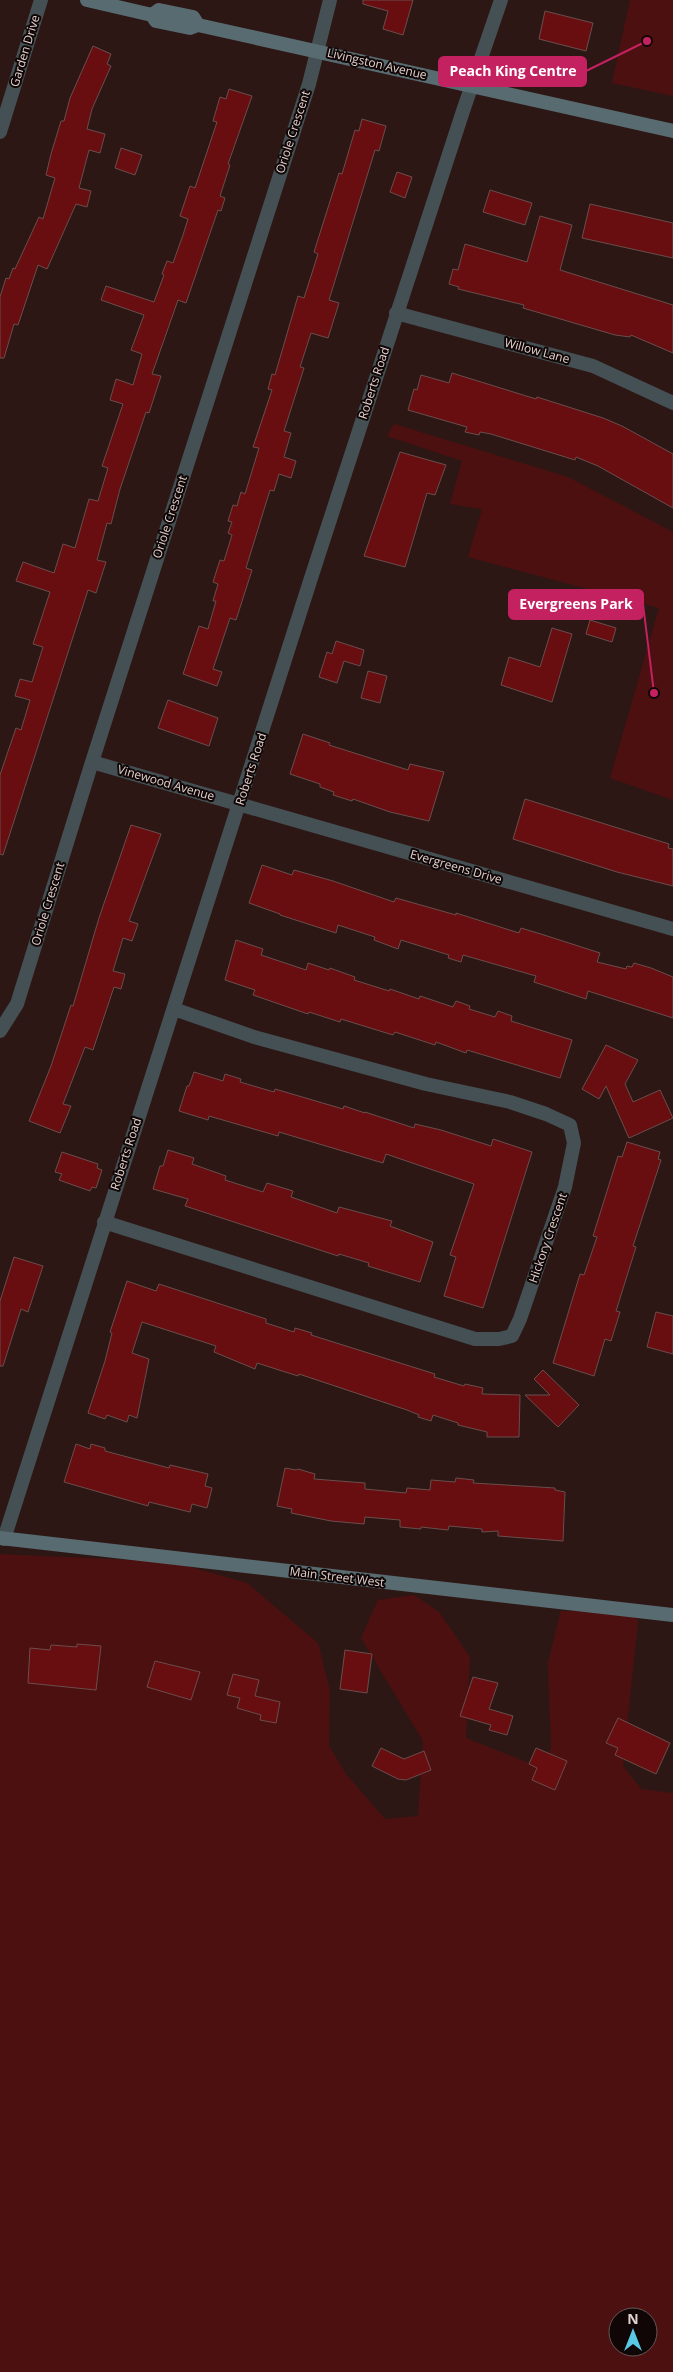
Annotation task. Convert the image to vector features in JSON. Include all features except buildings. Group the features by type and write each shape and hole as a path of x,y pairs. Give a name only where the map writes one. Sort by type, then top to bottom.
{"main road":[{"name":"Livingston Avenue","path":"87,0 152,14 156,21 190,28 198,25 317,50 673,131"},
{"name":"Main Street West","path":"2,1538 673,1615"}],"street":[{"name":"Garden Drive","path":"0,132 41,0"},
{"name":"Oriole Crescent","path":"0,1031 17,1004 308,84 330,0"},
{"name":"Roberts Road","path":"2,1538 174,1009 396,312 501,0"},
{"name":"Willow Lane","path":"396,312 593,366 673,403"},
{"name":"Vinewood Avenue","path":"92,762 239,804"},
{"name":"Evergreens Drive","path":"239,804 673,929"},
{"name":"Hickory Crescent","path":"104,1222 475,1339 499,1339 512,1336 520,1319 565,1187 574,1143 570,1125 546,1114 510,1102 426,1084 254,1038 174,1009"}],"shaded area":[{"path":"630,0 673,0 673,96 612,83"},
{"path":"394,424 568,477 673,532 673,800 610,778 659,608 468,557 482,509 450,504 462,461 387,436"},
{"path":"0,1554 173,1562 247,1583 318,1643 330,1691 329,1746 346,1774 385,1819 418,1816 423,1741 361,1638 378,1600 414,1595 439,1612 470,1657 466,1738 531,1764 545,1763 551,1748 548,1663 561,1611 632,1612 638,1621 623,1766 641,1789 673,1793 673,2372 0,2372"}],"place":[{"name":"Peach King Centre","path":"647,41"},
{"name":"Evergreens Park","path":"654,693"}]}
